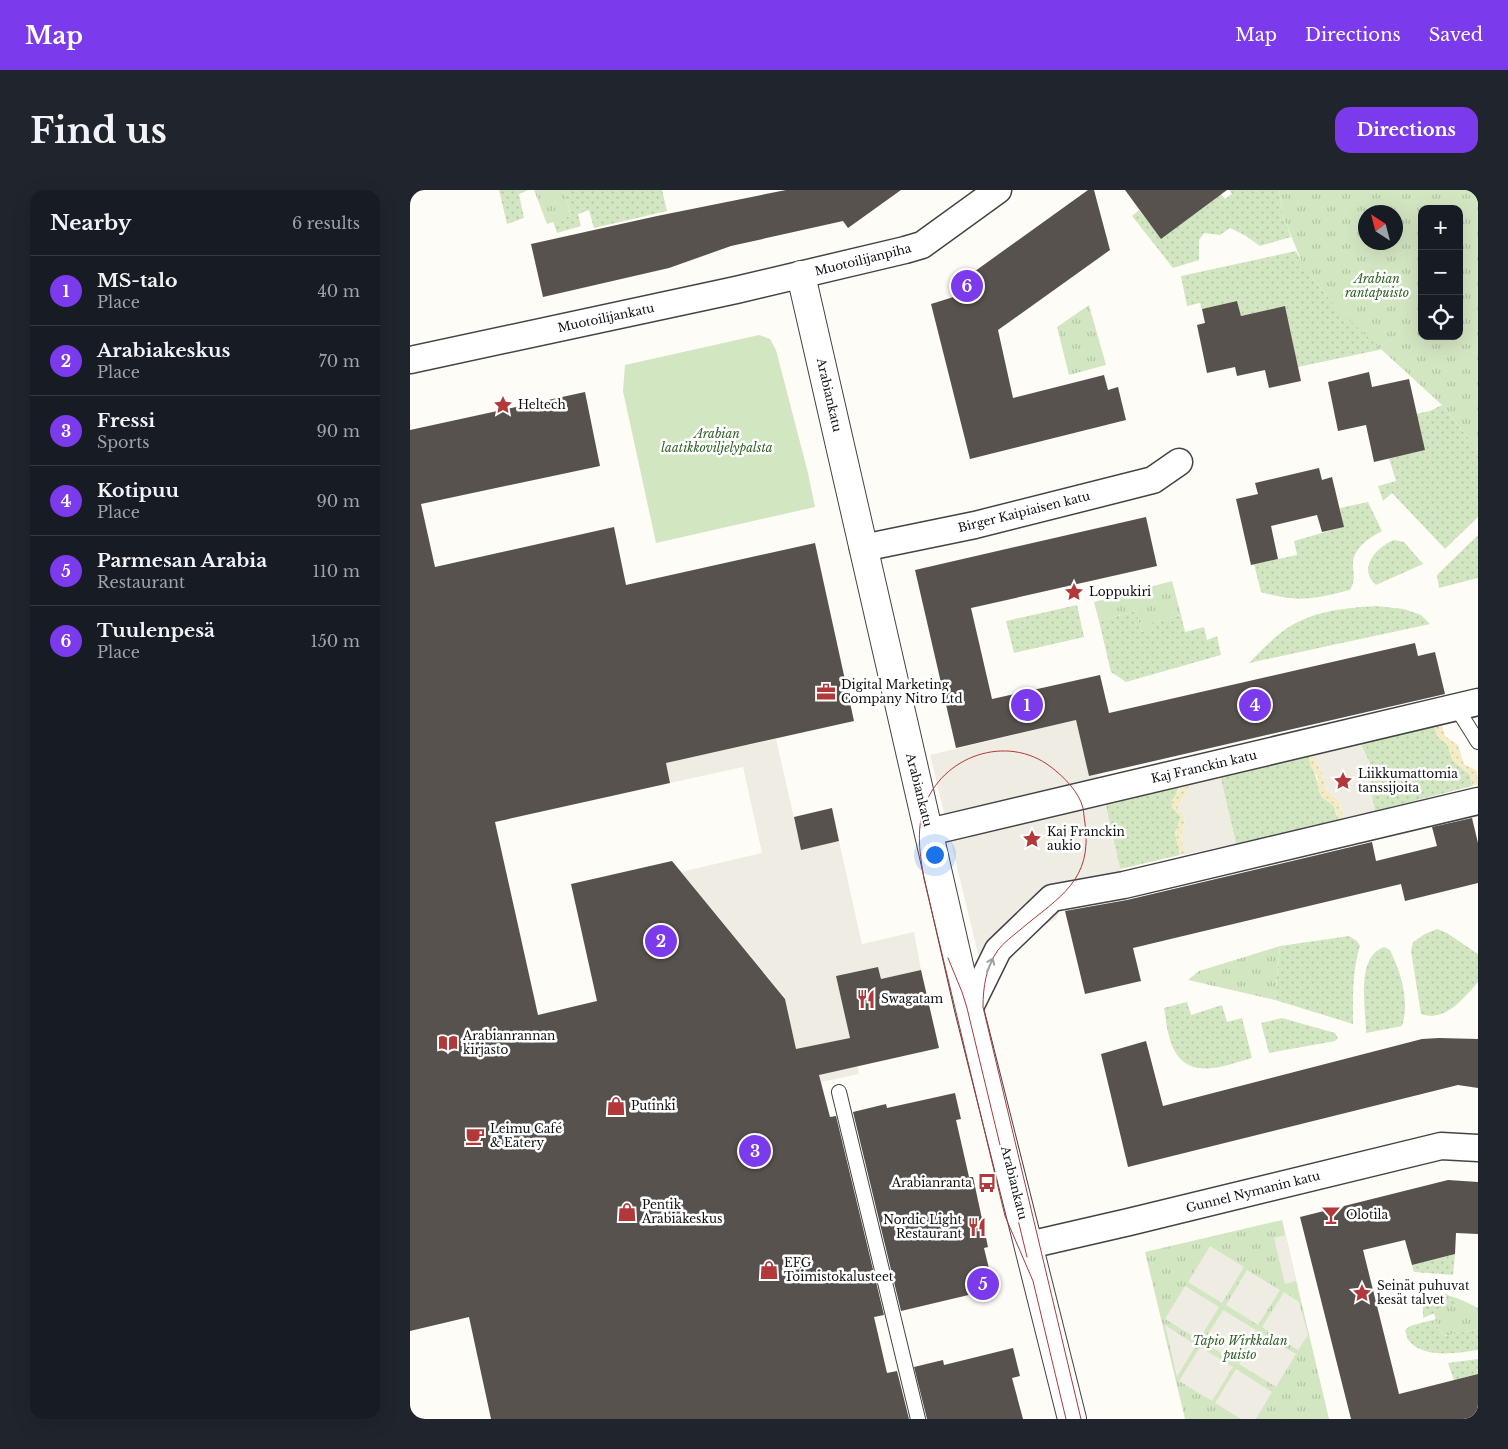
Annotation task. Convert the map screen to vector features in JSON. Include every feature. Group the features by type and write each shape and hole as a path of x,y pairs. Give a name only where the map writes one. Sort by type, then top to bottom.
{"street":[{"name":"Muotoilijanpiha","path":"801,275 922,245 998,190"},
{"name":"Muotoilijankatu","path":"410,360 801,275"},
{"name":"Arabiankatu","path":"801,275 969,1009 1072,1419"},
{"name":"Birger Kaipiaisen katu","path":"863,548 975,525 1152,480 1179,462"},
{"name":"Kaj Franckin katu","path":"929,832 1467,704"},
{"path":"969,1009 998,950 1052,898 1133,882 1478,801"},
{"name":"Gunnel Nymanin katu","path":"1029,1245 1442,1146 1478,1148"}],"lane":[{"path":"1467,704 1478,742"},
{"path":"839,1092 918,1419"}],"green space":[{"path":"499,190 528,190 519,194 524,218 507,224"},
{"path":"534,190 564,190 571,216 547,224"},
{"path":"564,190 662,190 667,211 594,228 589,210 578,214 581,226 557,233 553,221 571,216"},
{"path":"1229,190 1279,190 1283,216 1291,237 1260,246 1230,228 1220,235 1204,233 1199,240 1199,260 1173,268 1132,216 1139,210 1161,238 1221,194 1225,199 1232,194"},
{"name":"Arabian rantapuisto","path":"1279,190 1478,190 1478,450 1442,405 1337,309 1304,267 1283,216"},
{"path":"1296,251 1304,266 1324,292 1346,316 1383,349 1298,367 1285,306 1241,316 1237,301 1202,309 1200,303 1187,306 1181,276"},
{"path":"1089,305 1106,365 1069,375 1057,327"},
{"name":"Arabian laatikkoviljelypalsta","path":"759,335 770,339 776,350 815,507 656,543 623,391 625,365"},
{"path":"1442,405 1478,450 1478,517 1445,549 1392,493 1383,501 1378,486 1396,481 1389,458 1425,450 1416,414 1430,411"},
{"path":"1368,502 1382,531 1366,541 1355,554 1353,560 1354,576 1350,590 1326,596 1295,599 1261,592 1254,564 1297,555 1294,541 1343,527 1340,508"},
{"path":"1478,535 1478,578 1439,588 1437,575"},
{"path":"1394,540 1404,542 1423,564 1376,585 1368,572 1371,559 1387,543"},
{"path":"1172,581 1181,615 1151,623 1152,630 1142,632 1136,611 1099,621 1094,602"},
{"path":"1077,605 1084,637 1014,653 1006,621"},
{"path":"1376,606 1404,609 1421,615 1430,624 1249,663 1279,635 1293,624 1304,619 1328,612"},
{"path":"1136,611 1142,632 1150,623 1181,615 1185,632 1204,627 1207,640 1217,636 1221,655 1126,682 1111,672 1099,621"},
{"path":"1432,721 1447,744 1453,761 1470,775 1472,786 1375,811 1358,738"},
{"path":"1307,750 1322,797 1334,806 1338,820 1236,844 1219,771"},
{"path":"1182,779 1172,807 1181,817 1175,833 1180,855 1120,869 1104,798"},
{"path":"1437,929 1447,933 1478,954 1478,982 1460,1002 1446,1012 1430,1016 1421,1014 1411,951 1413,942"},
{"path":"1349,936 1357,941 1360,946 1354,975 1353,1024 1275,1000 1280,946"},
{"path":"1280,946 1275,1000 1188,980 1199,971"},
{"path":"1384,947 1390,950 1401,978 1405,997 1402,1026 1366,1033 1364,985 1366,972 1369,961 1375,953"},
{"path":"1187,1002 1191,1015 1222,1005 1227,1022 1242,1018 1252,1058 1214,1068 1192,1066 1182,1061 1175,1051 1169,1036 1164,1008"},
{"path":"1282,1018 1335,1033 1338,1038 1335,1041 1269,1053 1261,1023"},
{"name":"Tapio Wirkkalan puisto","path":"1282,1220 1329,1419 1185,1419 1145,1252"},
{"path":"1455,1254 1453,1275 1414,1272 1412,1265"},
{"path":"1445,1294 1464,1301 1423,1318 1423,1307 1435,1296"},
{"path":"1464,1301 1478,1308 1478,1329 1444,1336 1438,1328 1434,1313"},
{"path":"1436,1319 1438,1328 1444,1336 1478,1329 1478,1350 1432,1353 1415,1347 1409,1341 1405,1330 1410,1326"},
{"path":"1478,1359 1478,1374 1454,1380 1448,1363"}],"sand":[{"path":"1440,718 1445,736 1458,745 1464,764 1477,771 1478,784 1472,786 1470,775 1453,761 1447,744 1438,738 1432,721"},
{"path":"1315,748 1315,761 1323,774 1325,787 1339,801 1344,818 1338,820 1334,806 1322,797 1317,788 1318,778 1311,767 1307,750"},
{"path":"1187,778 1188,788 1178,808 1185,817 1181,839 1187,854 1180,855 1175,833 1181,817 1172,807 1171,802 1180,788 1182,779"}],"shaded area":[{"name":"Kaj Franckin aukio","path":"1076,720 1089,776 1098,774 1121,873 1063,904 1056,919 998,950 978,954 930,755"},
{"path":"1358,738 1370,763 1371,794 1375,811 1344,818 1339,801 1325,787 1323,774 1315,761 1315,748"},
{"path":"776,739 801,849 839,841 862,944 914,932 921,970 881,979 878,967 836,976 859,1074 821,1082 813,1046 796,1050 785,998 681,872 762,853 743,767 670,783 666,763"},
{"path":"1219,771 1236,844 1187,854 1181,839 1185,817 1178,808 1188,788 1187,778"},
{"path":"1286,1235 1296,1281 1285,1284 1274,1238"},
{"path":"1210,1246 1244,1267 1222,1303 1188,1282"},
{"path":"1247,1270 1280,1290 1258,1325 1226,1305"},
{"path":"1185,1286 1219,1307 1199,1340 1165,1319"},
{"path":"1284,1292 1299,1302 1308,1335 1298,1350 1262,1327"},
{"path":"1223,1310 1256,1330 1236,1362 1203,1342"},
{"path":"1165,1325 1196,1345 1177,1377"},
{"path":"1259,1332 1296,1354 1276,1387 1239,1364"},
{"path":"1200,1347 1233,1367 1212,1401 1179,1381"},
{"path":"1236,1369 1272,1392 1256,1419 1241,1419 1215,1403"}],"building":[{"path":"786,190 901,190 848,228 843,221 731,246 669,268 543,297 531,244"},
{"path":"1088,190 1094,190 1110,250 998,330 1013,398 1104,375 1108,390 1118,387 1126,420 970,459 931,304 976,290 971,274"},
{"path":"1125,190 1227,190 1161,239"},
{"path":"1237,301 1241,316 1285,306 1301,381 1269,388 1265,370 1237,376 1235,367 1207,373 1197,325 1205,323 1202,309"},
{"path":"1369,372 1372,387 1409,379 1425,450 1374,462 1366,425 1338,431 1328,382"},
{"path":"585,392 600,466 421,504 435,567 614,527 626,585 815,543 854,721 666,763 670,783 495,822 538,1015 597,1001 571,884 672,861 785,999 796,1049 850,1038 836,976 878,967 881,979 921,970 939,1048 819,1075 830,1117 836,1116 884,1315 874,1317 887,1373 897,1371 909,1419 491,1419 469,1317 410,1331 410,430"},
{"path":"1319,468 1322,480 1332,477 1344,527 1322,532 1317,515 1271,526 1278,559 1251,565 1236,499 1258,494 1255,483"},
{"path":"1146,517 1157,566 971,608 992,699 1100,675 1109,713 1415,643 1418,656 1435,652 1445,694 1089,776 1076,720 956,748 915,570"},
{"path":"832,808 839,841 801,850 794,817"},
{"path":"1472,818 1478,843 1478,883 1405,901 1401,884 1133,948 1141,981 1085,994 1065,911 1127,900 1372,842 1376,861 1437,846 1432,827"},
{"path":"1422,1039 1478,1039 1478,1088 1458,1085 1128,1167 1101,1054 1146,1041 1163,1106"},
{"path":"955,1093 961,1119 956,1120 969,1177 973,1177 988,1247 984,1248 994,1289 901,1311 853,1112 886,1104 887,1108"},
{"path":"1448,1180 1478,1182 1478,1234 1456,1233 1455,1254 1412,1265 1405,1240 1363,1250 1399,1394 1478,1374 1478,1419 1351,1419 1300,1217"},
{"path":"1013,1348 1020,1376 1012,1378 1023,1419 927,1419 914,1367 943,1360 944,1365"}],"tram line":[{"path":"1066,1419 1033,1281 1005,1216 924,879 920,852 920,825 924,808 933,790 945,775 960,763 977,755 996,751 1015,752 1034,757 1051,767 1075,791 1084,812 1086,843 1084,860 1078,874 1060,897 998,950 986,977 983,1007 1081,1419"},
{"path":"948,958 967,1008 1027,1257"}],"place":[{"name":"Tuulenpesä","path":"967,286"},
{"name":"Heltech","path":"503,405"},
{"name":"Loppukiri","path":"1074,592"},
{"name":"Digital Marketing Company Nitro Ltd","path":"826,692"},
{"name":"MS-talo","path":"1027,705"},
{"name":"Kotipuu","path":"1255,705"},
{"name":"Liikkumattomia tanssijoita","path":"1343,781"},
{"name":"Kaj Franckin aukio","path":"1032,839"},
{"name":"Arabiakeskus","path":"661,941"},
{"name":"Swagatam","path":"866,999"},
{"name":"Arabianrannan kirjasto","path":"448,1043"},
{"name":"Putinki","path":"616,1106"},
{"name":"Leimu Café & Eatery","path":"475,1136"},
{"name":"Fressi","path":"755,1151"},
{"name":"Arabianranta","path":"987,1183"},
{"name":"Pentik Arabiakeskus","path":"627,1212"},
{"name":"Olotila","path":"1331,1215"},
{"name":"Nordic Light Restaurant","path":"977,1227"},
{"name":"EFG Toimistokalusteet","path":"769,1270"},
{"name":"Parmesan Arabia","path":"983,1284"},
{"name":"Seinät puhuvat kesät talvet","path":"1362,1293"}]}
